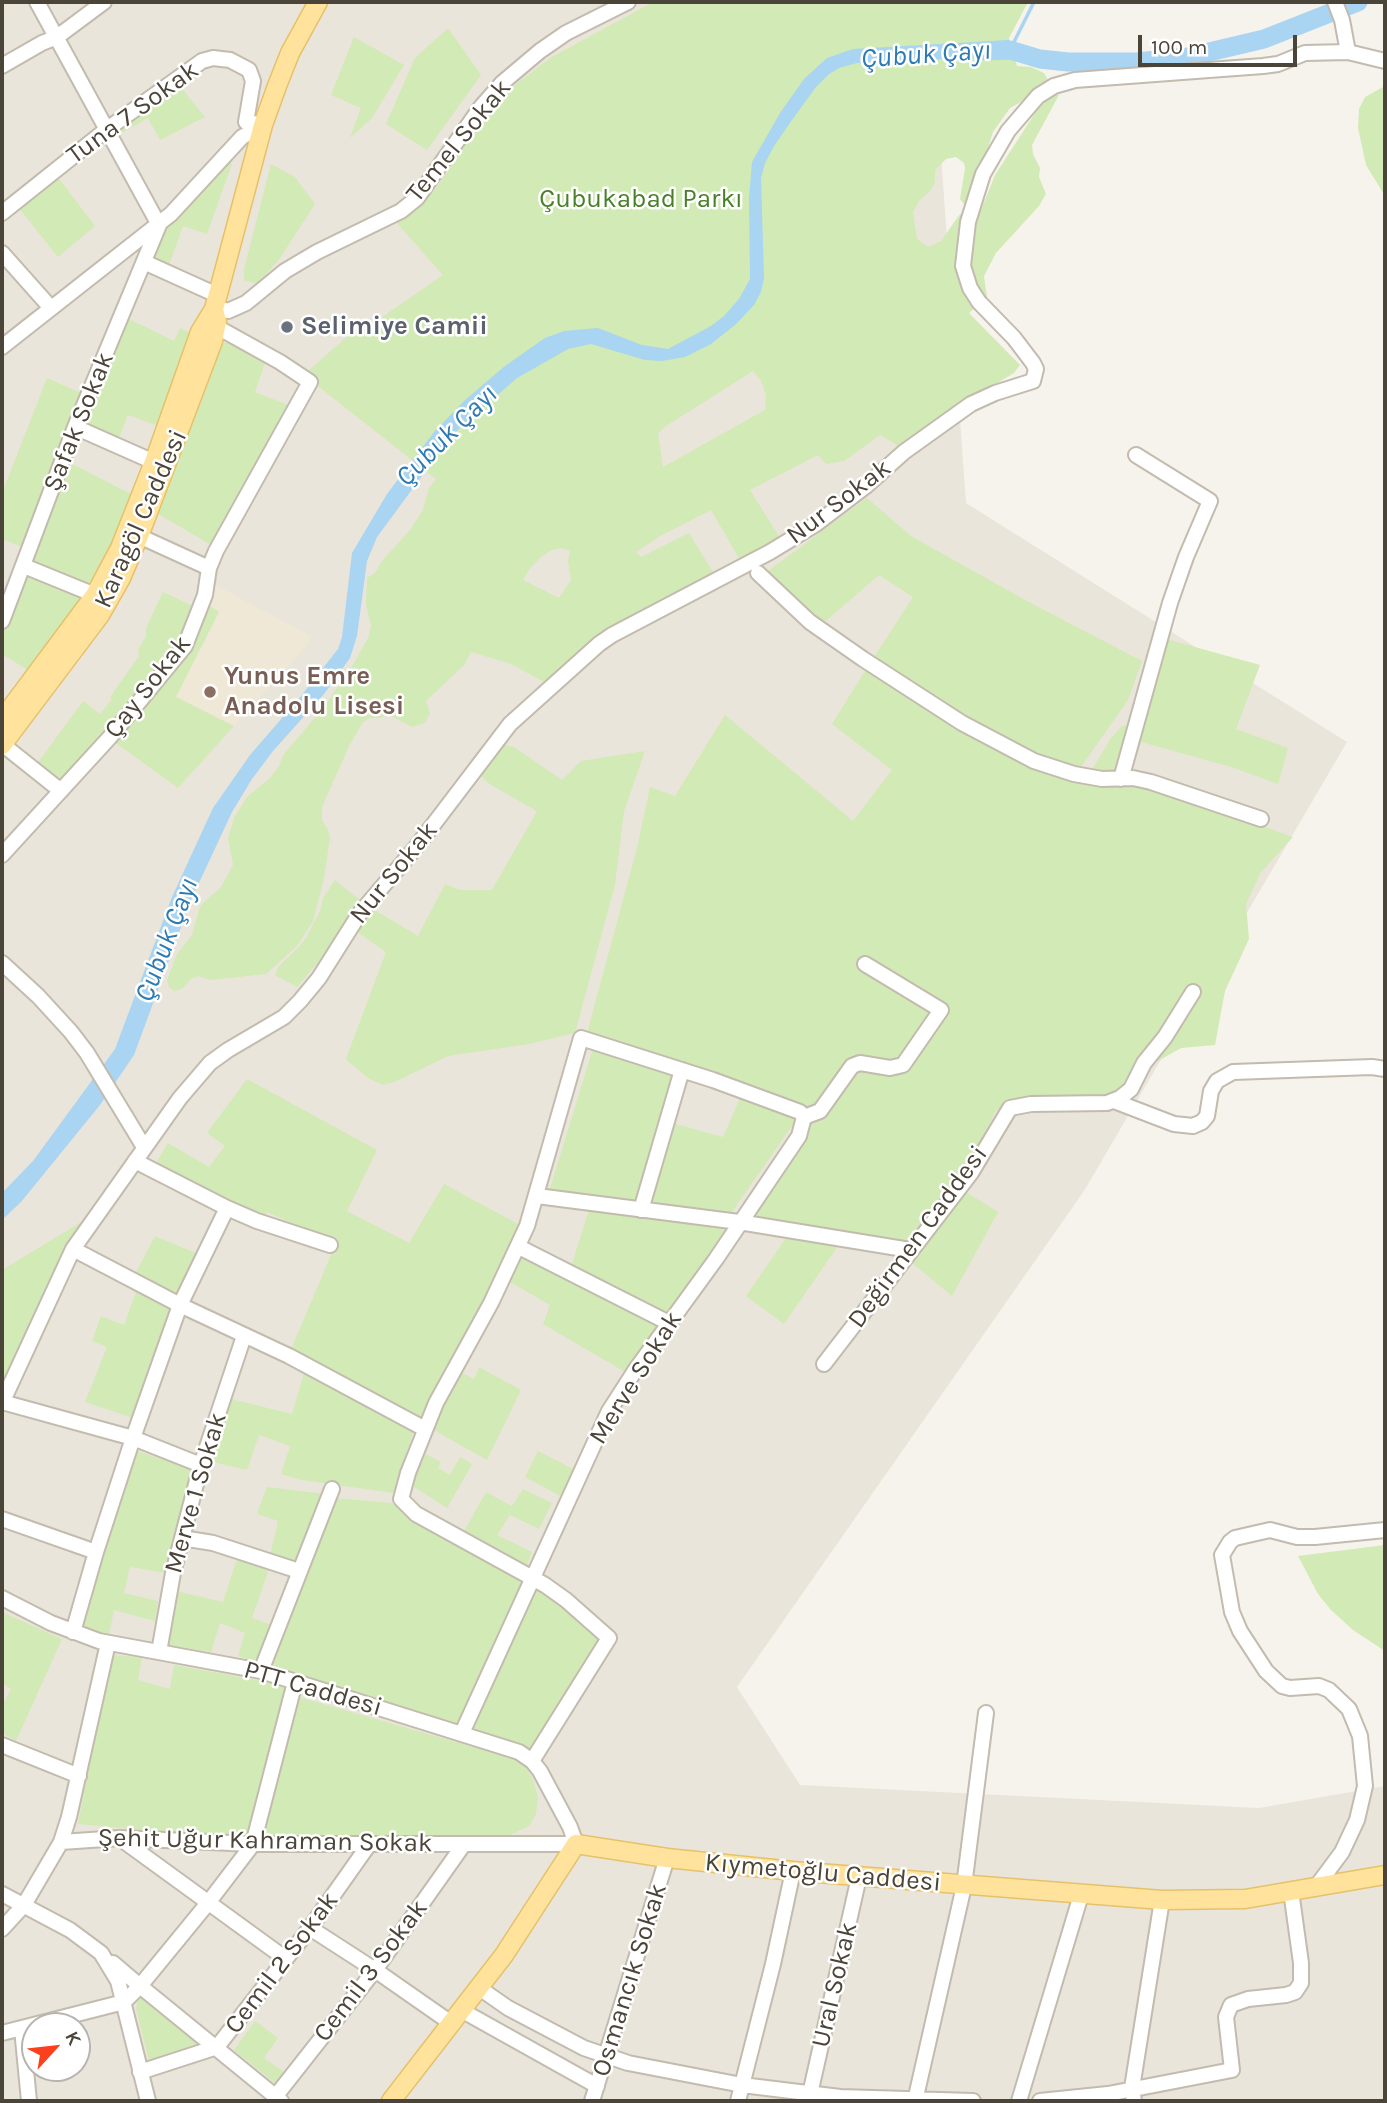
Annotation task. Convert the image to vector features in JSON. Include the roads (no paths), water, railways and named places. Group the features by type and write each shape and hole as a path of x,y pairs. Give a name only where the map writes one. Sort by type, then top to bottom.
{"main road":[{"path":"2,720 94,595 120,548 200,332 216,310 263,125 290,53 318,2"},
{"name":"Karagöl Caddesi","path":"2,745 100,615 121,578 198,382 216,310"},
{"path":"391,2101 504,1955 576,1844"},
{"name":"Kıymetoğlu Caddesi","path":"576,1844 667,1858 793,1871 1162,1900 1245,1899 1385,1875"}],"street":[{"path":"37,2 159,225"},
{"path":"2,66 57,37 104,2"},
{"name":"Temel Sokak","path":"216,310 228,311 246,303 285,271 317,252 401,211 416,198 481,107 502,83 566,33 628,2"},
{"path":"1335,2 1342,20 1348,52 1385,61"},
{"name":"Nur Sokak","path":"2,1403 73,1249 180,1098 210,1063 284,1017 300,1001 360,913 417,846 486,758 502,733 540,695 612,635 770,552 816,524 866,486 904,452 971,404 995,393 1028,384 1036,376 1036,369 1027,353 979,302 970,288 962,266 968,222 983,174 1008,131 1038,96 1054,86 1076,80 1264,66 1278,64 1305,53 1348,52"},
{"name":"Tuna 7 Sokak","path":"2,213 106,130 197,64 213,58 230,60 249,70 253,81 246,122 263,125"},
{"path":"4,340 51,308 159,225 181,205 242,137 263,125"},
{"name":"Şafak Sokak","path":"2,621 75,427 159,225"},
{"path":"2,253 51,308"},
{"path":"144,262 216,310"},
{"name":"Çay Sokak","path":"2,855 154,686 185,646 205,595 209,568 216,551 310,382 280,362 216,310"},
{"path":"75,427 154,462"},
{"path":"1121,779 1170,603 1186,556 1210,501 1136,455"},
{"path":"139,536 209,568"},
{"path":"24,566 94,595"},
{"path":"758,573 810,622 904,687 962,723 1054,769 1102,779 1133,778 1151,782 1261,819"},
{"path":"2,745 61,791"},
{"path":"2,963 38,996 71,1032 87,1053 144,1147"},
{"path":"576,1844 558,1804 532,1761 609,1638 566,1600 532,1578 416,1514 401,1499 425,1429 443,1389 519,1247 537,1196 581,1038 800,1112 804,1118 820,1111 852,1066 866,1062 894,1068 906,1062 941,1010 865,964"},
{"path":"1114,1101 1130,1089 1144,1063 1165,1037 1193,992"},
{"path":"1114,1101 1174,1124 1196,1125 1207,1116 1214,1086 1222,1077 1233,1072 1372,1067 1385,1069"},
{"path":"641,1210 682,1070"},
{"name":"Değirmen Caddesi","path":"824,1364 971,1173 1010,1108 1031,1104 1083,1105 1114,1101"},
{"name":"Merve Sokak","path":"462,1733 609,1411 799,1136 804,1118"},
{"path":"135,1161 257,1221 330,1245"},
{"path":"537,1196 739,1223 910,1250"},
{"path":"73,1632 132,1438 180,1305 227,1208"},
{"path":"519,1247 669,1323"},
{"path":"73,1249 180,1305 289,1356 425,1429"},
{"name":"Merve 1 Sokak","path":"159,1652 169,1591 201,1465 244,1336"},
{"path":"2,1403 132,1438 201,1465"},
{"path":"261,1671 332,1489"},
{"path":"2,1519 96,1552"},
{"path":"1316,1887 1342,1852 1357,1820 1365,1786 1360,1736 1349,1709 1329,1690 1319,1686 1282,1686 1266,1671 1240,1631 1232,1612 1222,1555 1225,1547 1235,1538 1270,1530 1297,1537 1385,1530"},
{"path":"182,1538 213,1543 299,1571"},
{"name":"PTT Caddesi","path":"2,1598 73,1632 108,1643 261,1671 462,1733 519,1752 532,1761"},
{"path":"61,1842 79,1776 108,1643"},
{"path":"86,2012 124,2002 140,1986 253,1844 295,1682"},
{"path":"916,2101 964,1886 986,1713"},
{"path":"2,1745 79,1776"},
{"path":"120,1838 286,1959"},
{"name":"Şehit Uğur Kahraman Sokak","path":"2,1929 23,1905 61,1842 120,1838 253,1844 576,1844"},
{"name":"Cemil 2 Sokak","path":"217,2048 310,1928 370,1843"},
{"name":"Cemil 3 Sokak","path":"278,2099 375,1970 464,1844"},
{"name":"Osmancık Sokak","path":"592,2101 667,1858"},
{"path":"738,2101 793,1871"},
{"name":"Ural Sokak","path":"810,2094 859,1877"},
{"path":"1040,2101 1133,2095 1232,2070 1226,2017 1231,2005 1248,1999 1286,1995 1295,1992 1301,1983 1292,1891"},
{"path":"2,1894 70,1930 101,1953 278,2099"},
{"path":"1019,2101 1081,1895"},
{"path":"1133,2095 1162,1900"},
{"path":"310,1928 456,2017 597,2086"},
{"path":"101,1953 118,1981 148,2101"},
{"path":"478,1987 508,2008 607,2058 742,2085 839,2098 973,2101"},
{"path":"3,2030 21,2029"},
{"path":"140,2072 217,2048"},
{"path":"27,2082 29,2101"}],"water":[{"path":"1009,40 1011,56 857,63 829,74 792,120 765,163 761,178 764,278 754,305 735,325 711,344 685,357 662,361 645,360 591,344 568,349 517,378 453,434 377,537 367,561 357,636 350,658 324,694 273,751 232,812 191,900 134,1055 100,1105 21,1202 2,1220 2,1193 33,1161 115,1049 172,897 213,808 250,755 338,649 342,637 352,553 387,494 435,431 464,401 505,366 545,338 564,331 598,328 642,345 668,349 724,316 739,299 750,279 749,198 752,162 780,113 804,79 827,58 853,49"}],"waterway":[{"path":"1010,50 1034,2"},
{"name":"Çubuk Çayı","path":"986,51 1010,50 1040,59 1068,62 1136,62 1188,57 1264,39 1358,2"}],"place":[{"name":"Selimiye Camii","path":"287,327"},
{"name":"Yunus Emre Anadolu Lisesi","path":"210,692"}],"park label":[{"name":"Çubukabad Parkı","path":"641,200"}]}
